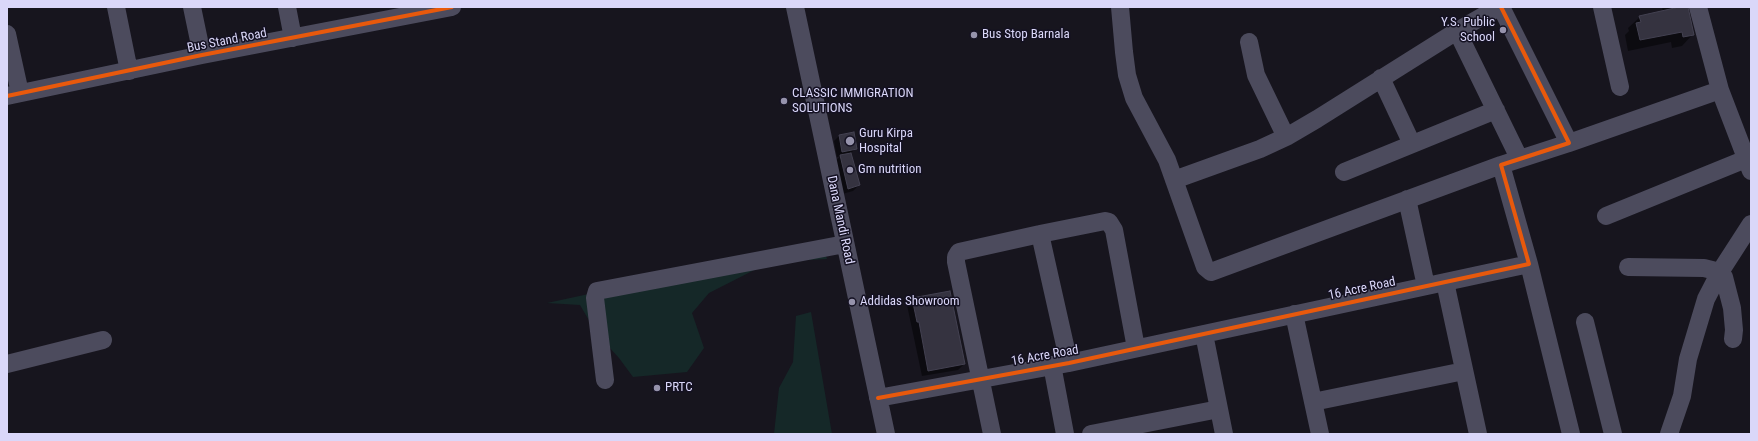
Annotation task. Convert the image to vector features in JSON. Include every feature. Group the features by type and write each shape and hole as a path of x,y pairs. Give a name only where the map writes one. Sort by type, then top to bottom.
{"street":[{"path":"116,7 129,71"},
{"path":"192,7 202,56"},
{"path":"287,7 294,38"},
{"name":"Dana Mandi Road","path":"795,7 886,434"},
{"path":"1120,7 1127,75 1134,98 1167,160 1205,267 1211,272 1519,158 1569,143 1720,90"},
{"path":"1174,180 1260,149 1286,137 1457,31 1500,7 1569,143"},
{"path":"1602,7 1620,87"},
{"path":"1606,216 1749,165 1720,90 1698,7"},
{"name":"Bus Stand Road","path":"14,95 441,8"},
{"path":"1457,31 1519,158"},
{"path":"7,34 14,95"},
{"path":"1249,42 1256,75 1286,137"},
{"path":"1381,78 1412,144"},
{"path":"1344,172 1496,110"},
{"path":"1501,165 1529,264 1571,434"},
{"path":"1407,199 1426,286"},
{"path":"992,434 956,257 959,252 1104,221 1109,222 1112,225 1136,348"},
{"path":"1669,434 1682,396 1688,359 1706,299 1720,272 1750,227"},
{"path":"1040,234 1061,364 1065,434"},
{"path":"605,380 595,298 597,291 846,244"},
{"name":"16 Acre Road","path":"878,398 1061,364 1529,264"},
{"path":"1628,267 1704,268 1720,272 1724,277 1732,308 1734,330 1733,339"},
{"path":"1445,282 1478,434"},
{"path":"1294,314 1320,434"},
{"path":"1585,322 1613,434"},
{"path":"1204,334 1224,434"},
{"path":"7,364 103,340"},
{"path":"1313,402 1464,371"},
{"path":"1091,434 1145,429 1219,409"}],"green space":[{"path":"823,247 827,259 770,262 709,293 692,313 704,348 687,372 633,377 619,358 597,334 580,305 547,303 723,265"},
{"path":"811,312 832,434 774,434 779,388 793,362 796,316"}],"building":[{"path":"1679,7 1688,7 1694,35 1683,37 1682,32 1640,40 1636,23 1641,22 1639,16"},
{"path":"854,132 857,149 842,152 839,135"},
{"name":"Gm nutrition","path":"851,153 860,185 848,189 840,155"},
{"path":"950,291 965,364 928,371 919,322 917,322 912,298"}],"cycle path":[{"path":"7,96 202,55 452,7"},
{"path":"878,398 1069,363 1529,264 1501,165 1569,143 1501,7"}],"place":[{"name":"Y.S. Public School","path":"1503,30"},
{"name":"Bus Stop Barnala","path":"974,35"},
{"name":"CLASSIC IMMIGRATION SOLUTIONS","path":"784,101"},
{"name":"Guru Kirpa Hospital","path":"850,141"},
{"name":"Gm nutrition","path":"850,170"},
{"name":"Addidas Showroom","path":"852,302"},
{"name":"PRTC","path":"657,388"}]}
